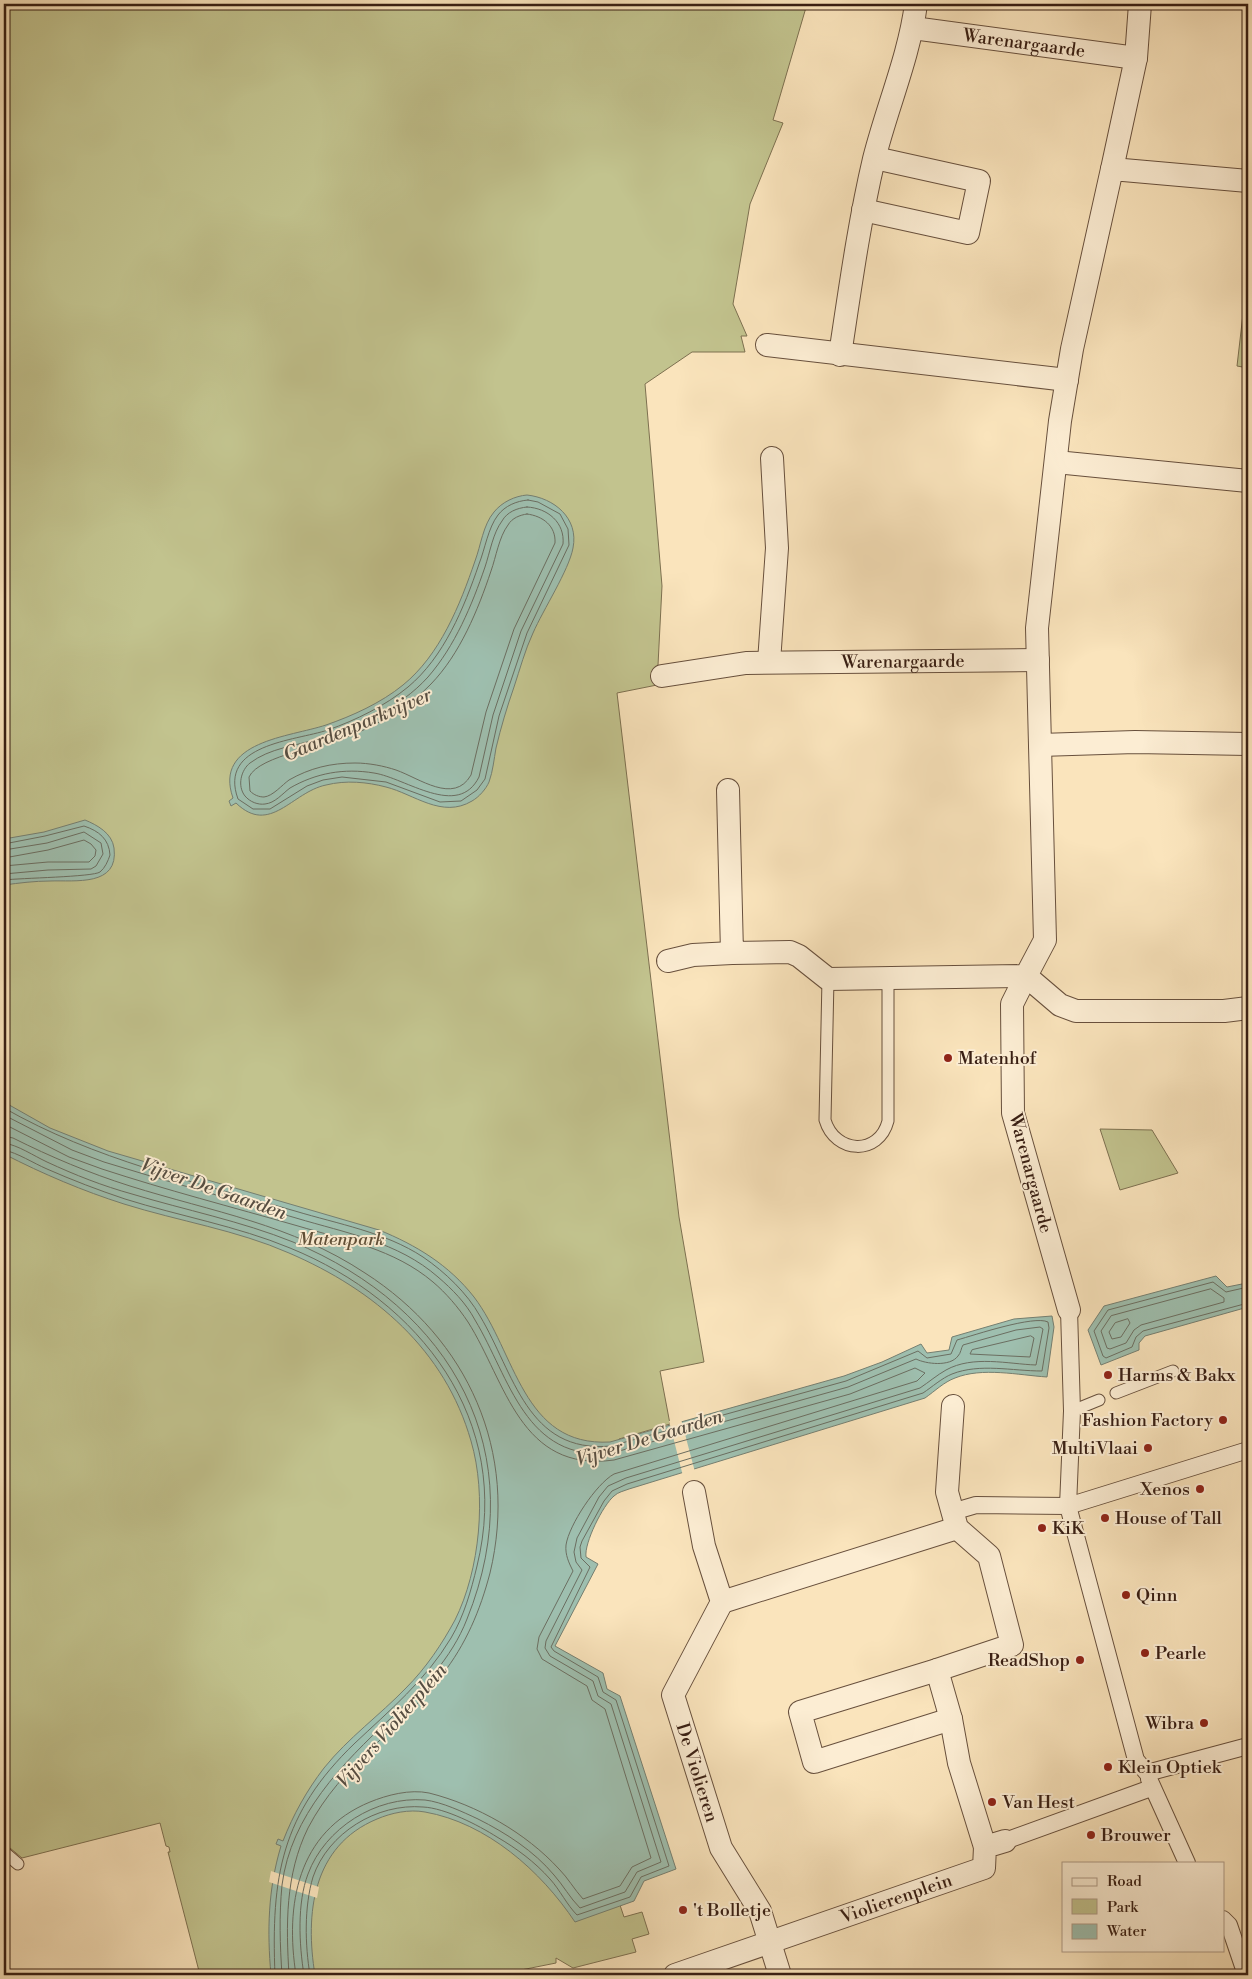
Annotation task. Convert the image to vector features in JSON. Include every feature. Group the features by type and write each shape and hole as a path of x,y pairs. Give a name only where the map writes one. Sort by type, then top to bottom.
{"street":[{"path":"840,355 874,158 913,28 916,4"},
{"name":"Warenargaarde","path":"1069,1310 1013,1113 1012,1004 1045,940 1037,628 1056,462 1067,380 1136,58 1140,4"},
{"name":"Warenargaarde","path":"913,28 1136,58"},
{"path":"864,210 968,233 979,181 874,158"},
{"path":"1112,169 1248,181"},
{"path":"767,345 1067,380"},
{"path":"769,662 777,548 772,458"},
{"path":"1056,462 1248,482"},
{"name":"Warenargaarde","path":"662,676 746,663 769,662 1038,660"},
{"path":"1040,744 1135,742 1248,744"},
{"path":"728,790 732,953"},
{"path":"668,961 693,955 790,952 799,956 828,979 1026,976 1060,1005 1076,1011 1224,1011 1248,1008"},
{"path":"1069,1310 1072,1410 1068,1506 1136,1760 1149,1780 1188,1862"},
{"path":"951,1719 814,1762 800,1712 1012,1645 989,1556 955,1520 947,1492 953,1406"},
{"path":"694,1492 704,1546 722,1602 955,1520 976,1505 1068,1506 1248,1450"},
{"name":"De Violieren","path":"722,1602 673,1695 722,1848 760,1911 770,1942"},
{"path":"937,1670 951,1719 960,1763 995,1844 1149,1780 1248,1746"},
{"name":"Violierenplein","path":"674,1975 984,1868 995,1844"},
{"path":"1224,1920 1229,1925 1246,1975"},
{"path":"770,1942 780,1975"}],"lane":[{"path":"828,979 825,1120 828,1131 834,1140 856,1147 868,1145 879,1139 886,1131 888,1121 888,978"},
{"path":"1116,1393 1173,1371"},
{"path":"1072,1410 1099,1400"},
{"path":"4,1852 18,1864"}],"green space":[{"name":"Matenpark","path":"4,4 807,4 773,120 783,123 750,204 733,304 747,336 741,336 745,352 692,352 645,384 662,586 657,685 617,693 679,1217 704,1362 660,1371 670,1424 619,1439 524,1619 624,1917 642,1912 649,1934 632,1939 636,1952 573,1968 556,1958 556,1963 496,1975 200,1975 168,1852 170,1852 169,1847 166,1846 160,1823 22,1858 4,1843"},
{"path":"1243,314 1248,315 1248,368 1237,366"},
{"path":"1100,1129 1152,1130 1178,1173 1120,1190"}],"water":[{"name":"Gaardenparkvijver","path":"527,495 546,500 562,511 572,527 574,537 573,548 571,557 528,646 502,725 488,785 482,793 472,801 461,806 450,807 428,803 397,790 379,785 341,782 314,789 270,814 260,815 248,812 236,803 231,806 229,801 233,798 230,779 234,764 244,753 275,738 326,725 356,713 394,692 416,673 438,644 455,612 490,517 505,502"},
{"path":"85,820 103,830 113,843 114,861 110,869 103,875 93,879 39,881 4,885 4,839 44,832"},
{"path":"4,1102 50,1128 108,1151 379,1230 419,1249 454,1275 474,1297 488,1319 525,1392 539,1413 558,1429 581,1439 610,1442 844,1376 882,1362 921,1344 927,1353 949,1350 952,1337 1014,1319 1052,1316 1054,1327 1047,1377 988,1372 955,1378 925,1398 629,1489 616,1495 600,1516 588,1543 586,1557 598,1564 555,1646 603,1673 607,1689 620,1696 676,1869 644,1881 634,1901 575,1922 546,1885 529,1868 491,1838 448,1818 425,1812 406,1811 394,1813 377,1819 355,1831 338,1846 326,1864 318,1884 313,1906 311,1929 315,1975 271,1975 270,1910 273,1878 281,1846 276,1844 278,1839 283,1841 301,1803 333,1757 396,1698 427,1664 450,1629 464,1600 475,1556 480,1508 476,1462 471,1441 459,1408 444,1378 425,1351 378,1305 350,1285 289,1253 249,1238 109,1199 63,1182 4,1154"},
{"path":"1248,1265 1248,1307 1145,1336 1139,1343 1139,1350 1101,1365 1088,1330 1104,1306 1216,1276 1227,1287 1247,1283"}],"pier":[{"path":"681,1419 695,1472 683,1476 669,1421"},
{"path":"271,1871 319,1887 317,1898 269,1882"}],"place":[{"name":"Matenhof","path":"948,1058"},
{"name":"Harms & Bakx","path":"1108,1375"},
{"name":"Fashion Factory","path":"1223,1420"},
{"name":"MultiVlaai","path":"1148,1448"},
{"name":"Xenos","path":"1200,1489"},
{"name":"House of Tall","path":"1105,1518"},
{"name":"KiK","path":"1042,1528"},
{"name":"Qinn","path":"1126,1595"},
{"name":"Pearle","path":"1145,1653"},
{"name":"ReadShop","path":"1080,1660"},
{"name":"Wibra","path":"1204,1723"},
{"name":"Klein Optiek","path":"1108,1767"},
{"name":"Van Hest","path":"992,1802"},
{"name":"Brouwer","path":"1091,1835"},
{"name":"'t Bolletje","path":"683,1910"}],"water label":[{"name":"Vijver De Gaarden","path":"214,1188"},
{"name":"Vijver De Gaarden","path":"649,1437"},
{"name":"Vijvers Violierplein","path":"391,1725"}]}
